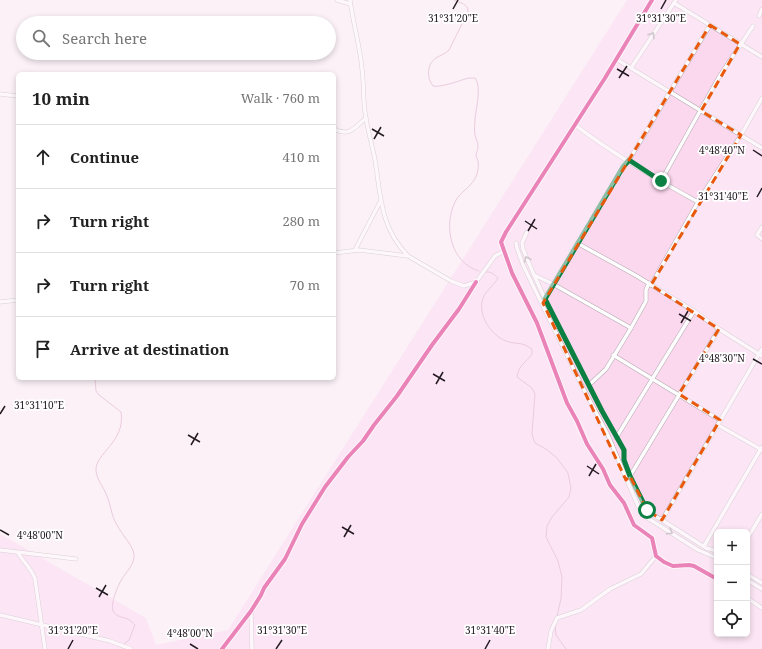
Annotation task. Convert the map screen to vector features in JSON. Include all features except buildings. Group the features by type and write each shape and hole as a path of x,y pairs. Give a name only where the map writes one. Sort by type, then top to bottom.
{"street":[{"path":"337,0 350,2 357,34 362,69 366,118 375,158 380,202 391,233 398,246 408,256 460,285 464,286 476,282"},
{"path":"652,0 562,147 502,237 502,242 512,273 537,323 548,350 563,395 587,444 603,469 610,484 624,503 634,525 652,538 656,556 673,566 694,566 714,577"},
{"path":"631,68 675,1 710,25 762,57"},
{"path":"759,16 762,9"},
{"path":"544,301 577,242 623,167 629,160 710,25"},
{"path":"661,181 719,77 753,26"},
{"path":"616,59 762,148"},
{"path":"0,94 16,96"},
{"path":"589,385 606,369 631,328 646,301 646,290 762,98"},
{"path":"336,130 343,133 348,133 366,118"},
{"path":"575,125 661,181 698,202"},
{"path":"355,250 380,202"},
{"path":"762,227 757,236 762,239"},
{"path":"527,232 522,243 523,249 544,301 608,436 638,506 646,517 698,550 714,557"},
{"path":"516,242 523,264 616,438 624,450 624,460 630,476 647,510 704,546 714,551"},
{"path":"577,242 694,311 760,355"},
{"path":"336,253 355,250 408,256"},
{"path":"222,649 251,611 264,588 285,559 302,524 325,487 348,457 363,441 397,396 495,256 504,251"},
{"path":"534,275 553,284 631,328"},
{"path":"0,302 16,300"},
{"path":"616,438 694,311"},
{"path":"626,480 630,476 719,329"},
{"path":"662,520 760,355 762,349"},
{"path":"614,355 720,420"},
{"path":"597,415 602,411"},
{"path":"704,546 762,449 718,425"},
{"path":"631,490 636,488"},
{"path":"750,535 762,514"},
{"path":"0,550 76,559"},
{"path":"18,553 34,575 45,649"},
{"path":"548,649 551,631 556,618 580,610 610,589 641,574 656,556"},
{"path":"750,576 762,583"},
{"path":"750,582 762,589"},
{"path":"750,600 762,608"},
{"path":"251,611 252,649"},
{"path":"0,614 110,641 131,649"}],"highlighted area":[{"path":"710,25 740,44 701,111 741,135 651,285 719,329 679,394 720,420 662,520 647,510 630,476 626,480 543,303"}],"shaded area":[{"path":"627,0 762,0 762,649 0,649 0,534 146,618 156,645 228,630"}],"waterway":[{"path":"454,0 466,5 468,12 449,50 436,58 430,64 428,72 433,86 444,85 468,78 475,78 477,82 478,92 475,135 478,145 476,156 478,171 475,179 455,202 451,212 450,233 452,243 462,260 469,267 479,271"},
{"path":"486,272 491,273 498,278 483,298 482,311 487,324 500,338 506,341 525,345 532,349 532,354 521,366 517,377 532,388 535,394 532,434 535,443 546,449 557,458 568,473 571,488 569,497 552,517 547,526 546,537 558,561 562,577 561,599 557,616"},
{"path":"95,380 96,391 99,395 121,412 119,431 100,459 96,471 108,498 115,521 134,554 132,564 118,586 112,608 116,614 128,619 135,625 129,640 123,645"},
{"path":"555,625 556,635 566,649"}],"cycle path":[{"path":"652,0 605,78 501,242 512,273 537,323 567,403 587,444 603,469 610,485 624,503 634,525 652,538 656,556 664,562 673,566 694,566 714,577"},
{"path":"222,649 251,611 264,588 285,559 302,524 325,487 348,457 363,441 397,396 459,309 476,282"}],"route":[{"path":"647,510 630,476 624,460 624,450 616,438 545,299 577,242 623,167 629,160 661,181"}]}
